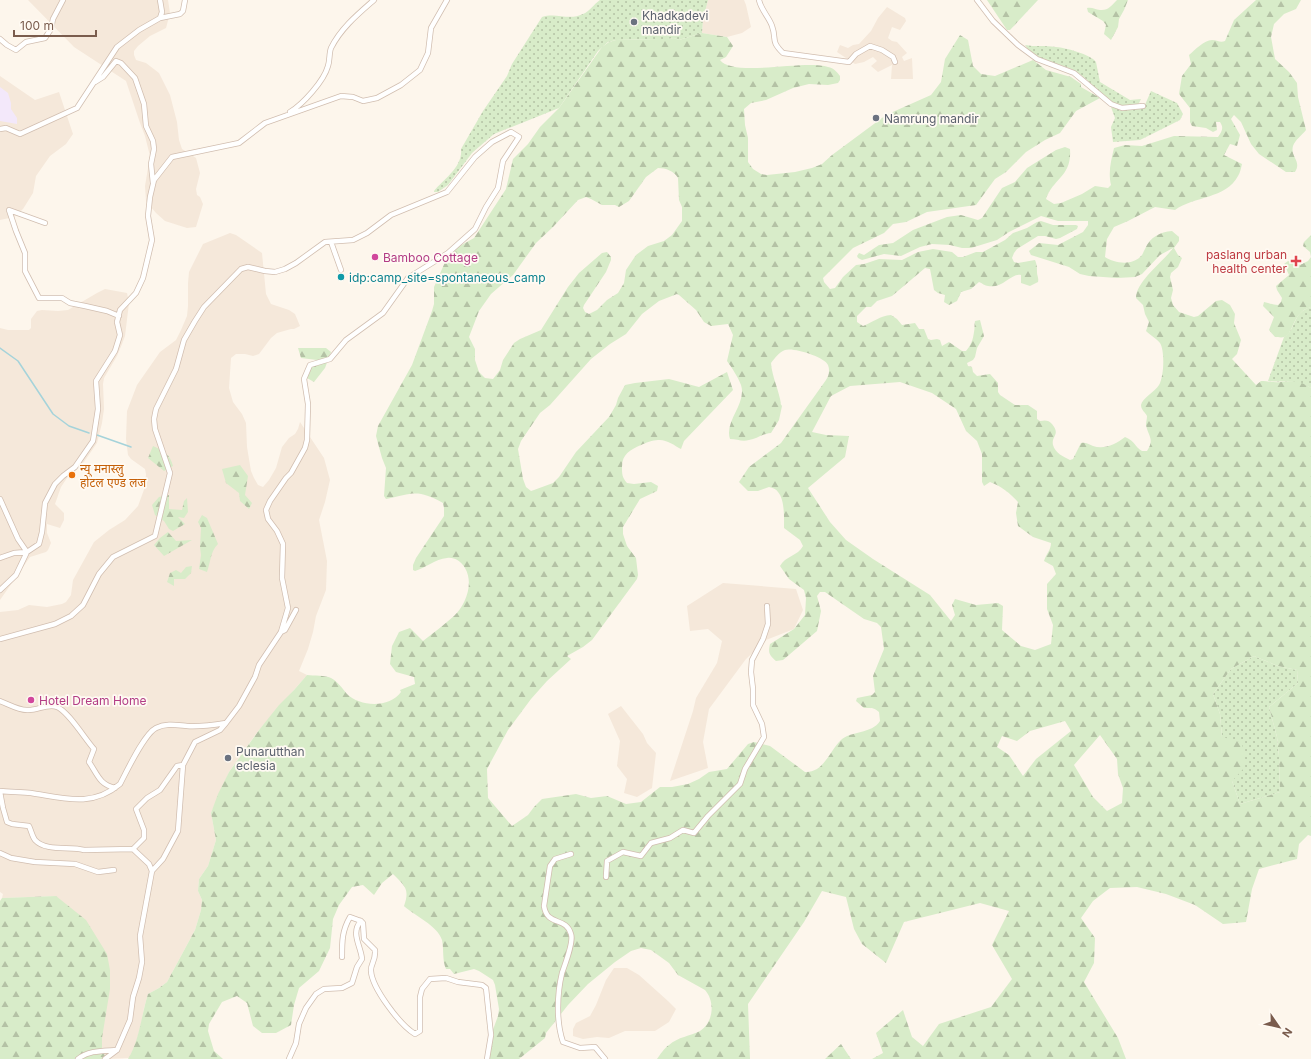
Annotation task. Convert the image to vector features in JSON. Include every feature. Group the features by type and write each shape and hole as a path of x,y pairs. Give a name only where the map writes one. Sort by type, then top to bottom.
{"street":[{"path":"0,39 16,50 26,42 45,38 51,29 53,19 63,0"},
{"path":"160,0 162,12 160,18"},
{"path":"0,129 6,128 20,134 77,108 117,47 139,30 160,18 180,14 183,11 185,0"},
{"path":"281,117 303,102 320,81 328,67 330,49 342,31 374,0"},
{"path":"0,558 14,553 27,552 39,544 42,532 45,503 55,484 75,467 93,440 98,408 96,380 115,351 120,334 118,322 120,310 136,293 143,278 152,240 148,216 153,183 172,157 239,143 265,123 341,96 353,97 364,101 377,98 401,85 420,70 428,53 431,28 447,0"},
{"path":"759,0 772,26 775,45 783,53 849,62 856,54 870,46 882,50 893,57 895,62"},
{"path":"977,0 993,21 1018,45 1037,59 1074,73 1110,104 1122,108 1143,106"},
{"path":"93,83 103,77 116,61 121,63 135,78 144,104 146,126 153,141 154,149 151,164 153,183"},
{"path":"0,639 55,624 72,616 83,605 99,574 113,557 155,536 170,473 155,429 154,419 156,409 176,369 184,340 204,307 241,269 248,267 275,272 296,263 325,242 353,240 367,233 391,215 446,192 475,157 492,142 511,132 519,137 503,161 498,188 475,229 448,253 408,278 384,313 346,340 330,359 310,365 304,379 308,404 307,440 305,448 291,473 286,478 266,510 268,519 277,531 283,544 282,578 288,608 281,632 259,665 239,706 220,730 195,742 183,765 178,831 163,859 152,871 140,936 142,962 133,997 130,1020 117,1050 105,1059"},
{"path":"45,223 9,210 25,253 25,271 38,298 62,298 70,304 100,310 119,316"},
{"path":"330,242 341,270"},
{"path":"0,499 18,539 27,552"},
{"path":"0,590 16,575 27,552"},
{"path":"606,877 607,861 623,852 641,856 651,843 670,838 683,830 694,833 708,816 740,784 745,769 764,737 762,724 753,705 751,672 752,660 763,639 768,624 767,606"},
{"path":"281,632 285,630 296,610"},
{"path":"0,701 26,710 40,709 48,706 58,707 74,722 83,737 94,749 89,762 101,782 107,786 115,788"},
{"path":"183,765 177,766 160,790 147,798 136,809 144,830 144,838 133,849 84,850 42,845 35,840 29,826 7,822 3,808 0,791 30,793 66,800 85,800 96,798 120,784 150,732 156,728 173,724 186,726 226,723"},
{"path":"133,849 149,864 152,871"},
{"path":"0,854 11,858 35,862 75,864 98,872 114,870"},
{"path":"571,854 555,859 550,866 544,906 545,913 549,918 552,920 558,920 566,926 572,935 558,995 560,1034 563,1042 580,1048 595,1047 605,1059"},
{"path":"342,957 344,926 350,917 362,921"},
{"path":"289,1059 296,1043 299,1024 306,1008 316,994 324,988 342,988 352,983 355,972 362,959 356,937 358,924 362,921"},
{"path":"362,921 364,923 364,939 375,950 374,962 370,968 374,985 404,1026 415,1034 420,1031 420,997 422,989 430,979 446,978 458,982 482,985 486,988 492,1035 487,1059"},
{"path":"78,1059 81,1056 99,1051 117,1050"}],"shaded area":[{"path":"28,0 168,0 170,13 166,28 150,36 138,46 134,51 134,55 136,60 146,63 159,73 170,95 182,149 196,158 200,173 196,189 197,195 200,197 203,204 196,227 187,228 165,221 146,201 145,186 150,156 145,136 126,81 74,47"},
{"path":"708,0 744,0 751,27 742,33 727,37 702,33 703,20"},
{"path":"887,7 905,18 906,21 900,30 892,27 888,38 897,42 907,53 902,57 904,61 912,58 913,79 891,79 892,65 878,72 871,66 877,61 873,57 864,62 855,64 837,52 840,45 848,48 859,44 871,31 878,18"},
{"path":"0,76 35,100 59,92 73,134 66,144 50,156 36,176 33,193 23,209 14,217 0,220"},
{"path":"0,87 8,93 11,109 17,118 17,124 0,121"},
{"path":"230,233 236,235 262,253 266,294 271,304 289,310 295,314 300,326 277,333 271,338 259,354 253,356 236,354 231,358 229,388 233,402 242,414 246,423 247,447 251,471 258,485 263,487 269,480 276,468 282,447 289,438 295,434 300,422 324,458 330,480 319,520 327,561 326,590 316,616 308,649 299,671 307,675 259,730 240,756 229,772 211,813 216,840 208,866 199,879 198,891 202,900 201,910 195,930 167,982 148,994 135,1046 129,1058 107,1059 102,1051 102,1038 56,896 2,898 3,894 0,892 0,612 18,610 29,605 47,607 66,602 71,595 73,580 94,542 125,520 138,506 145,487 146,474 145,469 128,455 126,439 127,411 137,385 160,352 176,340 181,330 187,316 189,272 203,244"},
{"path":"105,289 127,293 129,303 125,336 117,356 104,378 104,409 97,443 84,462 71,472 61,487 55,504 64,513 64,520 60,528 47,524 47,533 51,543 48,550 30,557 0,600 0,328 8,330 29,330 31,328 31,319 37,311 68,310"},
{"path":"723,583 796,589 803,610 794,629 766,640 746,659 709,709 703,742 708,768 670,781 696,698 717,663 722,641 708,629 690,631 687,606"},
{"path":"621,706 643,734 647,743 656,753 652,788 637,797 624,793 627,779 617,766 620,741 608,714"},
{"path":"614,968 627,968 639,975 668,1001 676,1009 669,1022 655,1031 625,1031 609,1038 597,1037 583,1039 573,1036 573,1029 576,1023 590,1016 606,980"}],"green space":[{"path":"600,0 708,0 703,20 702,33 679,40 674,38 616,40 608,42 598,51 559,108 494,134 472,153 448,185 438,192 434,192 456,167 461,155 461,149 542,17 552,15 568,17 578,16 587,12"},
{"path":"987,0 1038,0 1010,30 1007,30"},
{"path":"1117,0 1128,0 1119,19 1118,27 1111,40 1104,34 1106,25 1103,21 1088,12 1087,8 1105,10"},
{"path":"1256,0 1301,0 1296,9 1284,14 1274,24 1271,37 1275,59 1289,72 1297,83 1298,97 1306,130 1293,146 1293,153 1297,162 1295,172 1286,172 1259,154 1251,144 1241,122 1234,115 1231,119 1240,135 1237,146 1230,144 1224,155 1242,164 1239,175 1233,183 1218,193 1183,205 1175,210 1155,207 1114,227 1107,239 1105,257 1122,263 1132,262 1141,256 1153,238 1160,234 1172,231 1179,237 1179,241 1174,248 1178,255 1182,258 1178,267 1171,273 1170,277 1173,290 1171,298 1173,305 1179,312 1194,317 1198,316 1216,301 1222,300 1230,305 1235,314 1234,323 1241,340 1237,354 1232,359 1256,385 1261,381 1293,381 1299,382 1311,388 1311,836 1308,835 1299,844 1297,859 1259,869 1252,889 1246,922 1223,924 1195,905 1166,894 1137,887 1110,888 1093,901 1081,918 1095,938 1094,963 1084,982 1118,1038 1126,1059 872,1059 883,1053 876,1033 903,1010 912,1037 923,1046 939,1024 991,1007 1012,979 992,945 1009,911 980,903 904,922 886,963 862,944 854,929 846,897 822,891 804,922 748,1004 750,1059 657,1059 665,1048 673,1042 700,1031 705,1027 712,1011 712,1005 705,990 678,975 669,963 651,950 641,948 631,951 588,984 568,1005 546,1033 545,1038 519,1059 488,1059 491,1035 499,1009 493,980 474,969 454,974 450,969 446,969 440,935 436,930 404,906 406,900 405,888 393,874 382,883 374,895 363,885 352,887 339,905 333,919 330,948 319,971 299,988 294,1005 291,1025 276,1033 262,1033 253,1026 247,1003 237,996 222,1002 209,1024 208,1031 214,1051 223,1059 128,1059 138,1035 148,994 167,982 195,930 201,910 202,900 198,891 199,879 208,866 216,840 211,813 218,794 229,772 259,730 279,705 307,675 331,678 338,683 347,694 359,701 375,704 390,701 401,692 400,690 415,684 414,677 396,672 390,664 392,646 399,632 410,628 423,641 454,616 465,600 469,587 468,574 465,568 457,560 452,558 443,559 419,570 413,570 413,565 416,558 444,516 443,503 421,494 409,494 386,499 384,496 386,468 376,436 378,426 412,365 434,304 434,287 446,260 458,247 474,238 506,189 513,159 528,144 540,127 559,108 602,47 609,42 616,40 674,38 679,40 702,33 727,37 733,46 726,57 720,60 728,65 740,68 754,68 817,65 835,70 840,76 838,83 828,85 809,84 793,88 766,100 751,103 744,109 748,138 748,162 753,169 761,174 767,175 795,172 822,164 886,115 931,95 941,82 945,59 960,35 968,40 973,66 981,74 995,76 1033,60 1046,70 1071,77 1081,84 1081,87 1100,98 1076,111 1060,133 1045,140 1026,152 1006,172 995,179 976,205 927,212 906,222 893,224 884,233 853,248 823,278 824,282 830,289 835,288 843,277 856,265 879,259 902,260 918,252 933,249 952,252 958,257 963,257 976,252 983,252 1005,240 1013,233 1041,221 1053,225 1078,226 1077,229 1060,238 1056,239 1038,236 1017,249 1012,258 1014,262 1018,263 1035,260 1036,262 1038,282 1030,286 1021,283 1021,275 1014,276 1003,283 993,286 987,286 979,282 971,289 961,292 957,301 949,305 944,302 945,295 934,290 930,269 925,268 892,296 877,301 871,307 866,307 857,316 857,322 863,326 880,318 891,315 902,325 915,323 919,329 924,329 928,339 940,340 942,346 949,342 962,351 966,351 972,342 975,321 980,320 984,336 977,348 975,357 967,363 968,366 972,367 973,372 977,376 990,374 998,383 998,392 1000,395 1015,405 1028,405 1037,411 1037,419 1040,421 1044,420 1050,422 1056,431 1053,439 1054,448 1070,460 1073,459 1081,443 1086,443 1097,447 1106,447 1125,437 1142,451 1147,451 1149,447 1151,440 1146,425 1147,416 1142,410 1141,405 1161,381 1163,370 1163,352 1160,343 1146,331 1149,322 1143,305 1136,298 1137,292 1145,278 1173,248 1160,255 1142,274 1135,277 1117,278 1080,274 1069,267 1031,255 1029,251 1039,243 1058,245 1083,232 1088,225 1088,221 1058,221 1041,216 1009,232 997,240 971,248 932,244 920,247 901,256 884,254 862,260 857,256 859,253 864,255 879,245 893,243 913,230 947,217 961,215 978,220 982,218 1002,188 1015,182 1027,168 1056,150 1065,147 1070,149 1068,166 1049,192 1046,199 1054,204 1061,203 1082,194 1095,186 1108,188 1111,185 1110,171 1114,148 1125,145 1142,146 1174,136 1218,137 1222,130 1220,122 1216,122 1217,130 1213,132 1206,128 1192,126 1190,122 1190,108 1179,94 1182,76 1191,64 1189,55 1209,40 1225,41 1234,20","holes":["658,168 670,170 678,178 679,200 682,207 682,221 672,235 664,241 648,246 636,255 626,270 624,283 618,293 607,300 597,310 589,314 585,312 583,308 584,305 606,272 611,260 611,257 607,252 602,253 579,273 568,287 541,330 514,343 503,360 500,370 493,379 485,378 479,372 475,360 475,349 469,337 479,311 491,294 513,275 536,243 578,200 586,197 602,205 615,205 619,207 629,201 646,177","677,294 696,310 704,322 711,326 728,324 733,335 727,361 741,385 742,392 739,406 730,426 730,439 746,441 771,433 779,420 782,406 771,363 777,355 789,349 801,351 821,359 828,365 829,371 827,378 781,443 749,467 739,482 748,491 758,491 769,487 777,491 783,504 784,528 800,540 803,546 798,552 785,560 780,566 789,579 804,590 806,598 805,615 794,629 770,644 770,655 776,661 783,660 817,631 821,611 817,596 820,592 825,592 864,619 877,623 881,627 884,649 873,676 875,692 872,695 857,698 856,701 864,708 872,708 877,710 879,712 880,721 872,728 845,737 837,744 822,765 812,771 805,772 770,746 754,742 748,744 727,769 709,772 688,784 672,787 660,787 641,802 626,804 607,796 591,798 576,794 542,799 528,815 512,826 488,798 487,769 508,730 531,699 547,681 571,659 567,656 592,640 637,579 636,558 627,546 623,534 623,527 640,499 657,491 658,486 651,482 634,484 627,483 622,474 623,459 627,453 633,449 654,440 664,440 681,449 684,441 733,390 727,372 699,387 669,379 625,385 609,417 576,452 559,477 553,483 531,491 526,487 523,479 518,449 521,441 540,413 550,405 591,359 626,334 642,314 659,301","900,382 932,393 956,409 966,431 977,441 982,454 982,482 984,486 990,482 1009,493 1018,502 1016,513 1018,526 1033,537 1051,543 1044,561 1053,566 1056,574 1047,584 1047,609 1053,625 1051,644 1035,650 1021,646 1002,630 1003,606 998,603 976,605 955,599 952,605 955,615 951,621 930,595 846,540 830,522 808,488 845,457 849,436 826,435 812,432 831,396 850,386","1254,656 1278,666 1297,670 1298,683 1269,707 1277,737 1280,792 1240,804 1232,781 1245,767 1242,742 1222,737 1220,714 1213,694 1231,669","1065,721 1071,731 1036,759 1023,776 1009,755 997,747 1002,736 1017,741 1030,731","1100,735 1117,759 1118,774 1123,788 1122,803 1107,811 1093,797 1074,765"]},
{"path":"1025,45 1060,48 1089,56 1096,62 1100,82 1130,100 1141,99 1138,105 1123,105 1114,103 1079,73 1034,55"},
{"path":"1151,91 1177,103 1183,114 1180,120 1140,140 1113,142 1111,127 1115,118 1111,107 1125,110 1144,107"},
{"path":"1311,235 1311,257 1310,252 1303,246 1304,242"},
{"path":"1311,257 1311,307 1300,313 1287,335 1283,337 1275,337 1269,330 1274,317 1263,306 1264,302 1278,305 1281,302 1282,298 1276,286 1289,275 1284,264 1288,261 1300,265 1308,261"},
{"path":"1311,307 1311,388 1295,382 1268,381 1284,337 1291,330 1301,313 1305,309"},
{"path":"298,348 326,348 331,352 325,368 314,382 307,378 309,369 317,360 301,358"},
{"path":"153,446 166,453 173,466 164,471 148,458"},
{"path":"240,465 248,476 245,495 252,503 249,509 240,501 239,493 226,483 222,469"},
{"path":"169,495 169,509 182,510 184,501 187,498 188,512 184,518 178,517 185,524 173,531 169,529 164,521 155,515 152,505 159,497"},
{"path":"202,515 207,518 218,544 212,553 207,572 199,569 201,555 201,528 198,522"},
{"path":"168,532 176,541 192,540 164,556 154,545"},
{"path":"192,566 191,573 185,579 174,579 174,586 167,582 170,573 176,570 181,573 186,567"},
{"path":"1254,656 1278,666 1297,670 1298,683 1269,707 1277,737 1280,792 1240,804 1232,781 1222,737 1220,714 1213,694 1231,669"},
{"path":"56,896 86,920 107,954 110,970 110,989 102,1038 102,1051 107,1059 0,1059 0,901 2,898"},
{"path":"841,1044 851,1059 825,1059"}],"waterway":[{"path":"0,348 18,361 53,414 69,426 89,433"},
{"path":"97,435 131,447"}],"place":[{"name":"Khadkadevi mandir","path":"634,22"},
{"name":"Namrung mandir","path":"876,118"},
{"name":"Bamboo Cottage","path":"375,257"},
{"name":"paslang urban health center","path":"1296,261"},
{"name":"idp:camp_site=spontaneous_camp","path":"341,277"},
{"name":"न्यू मनास्लु होटल एण्ड लज","path":"72,475"},
{"name":"Hotel Dream Home","path":"31,700"},
{"name":"Punarutthan eclesia","path":"228,758"}]}
